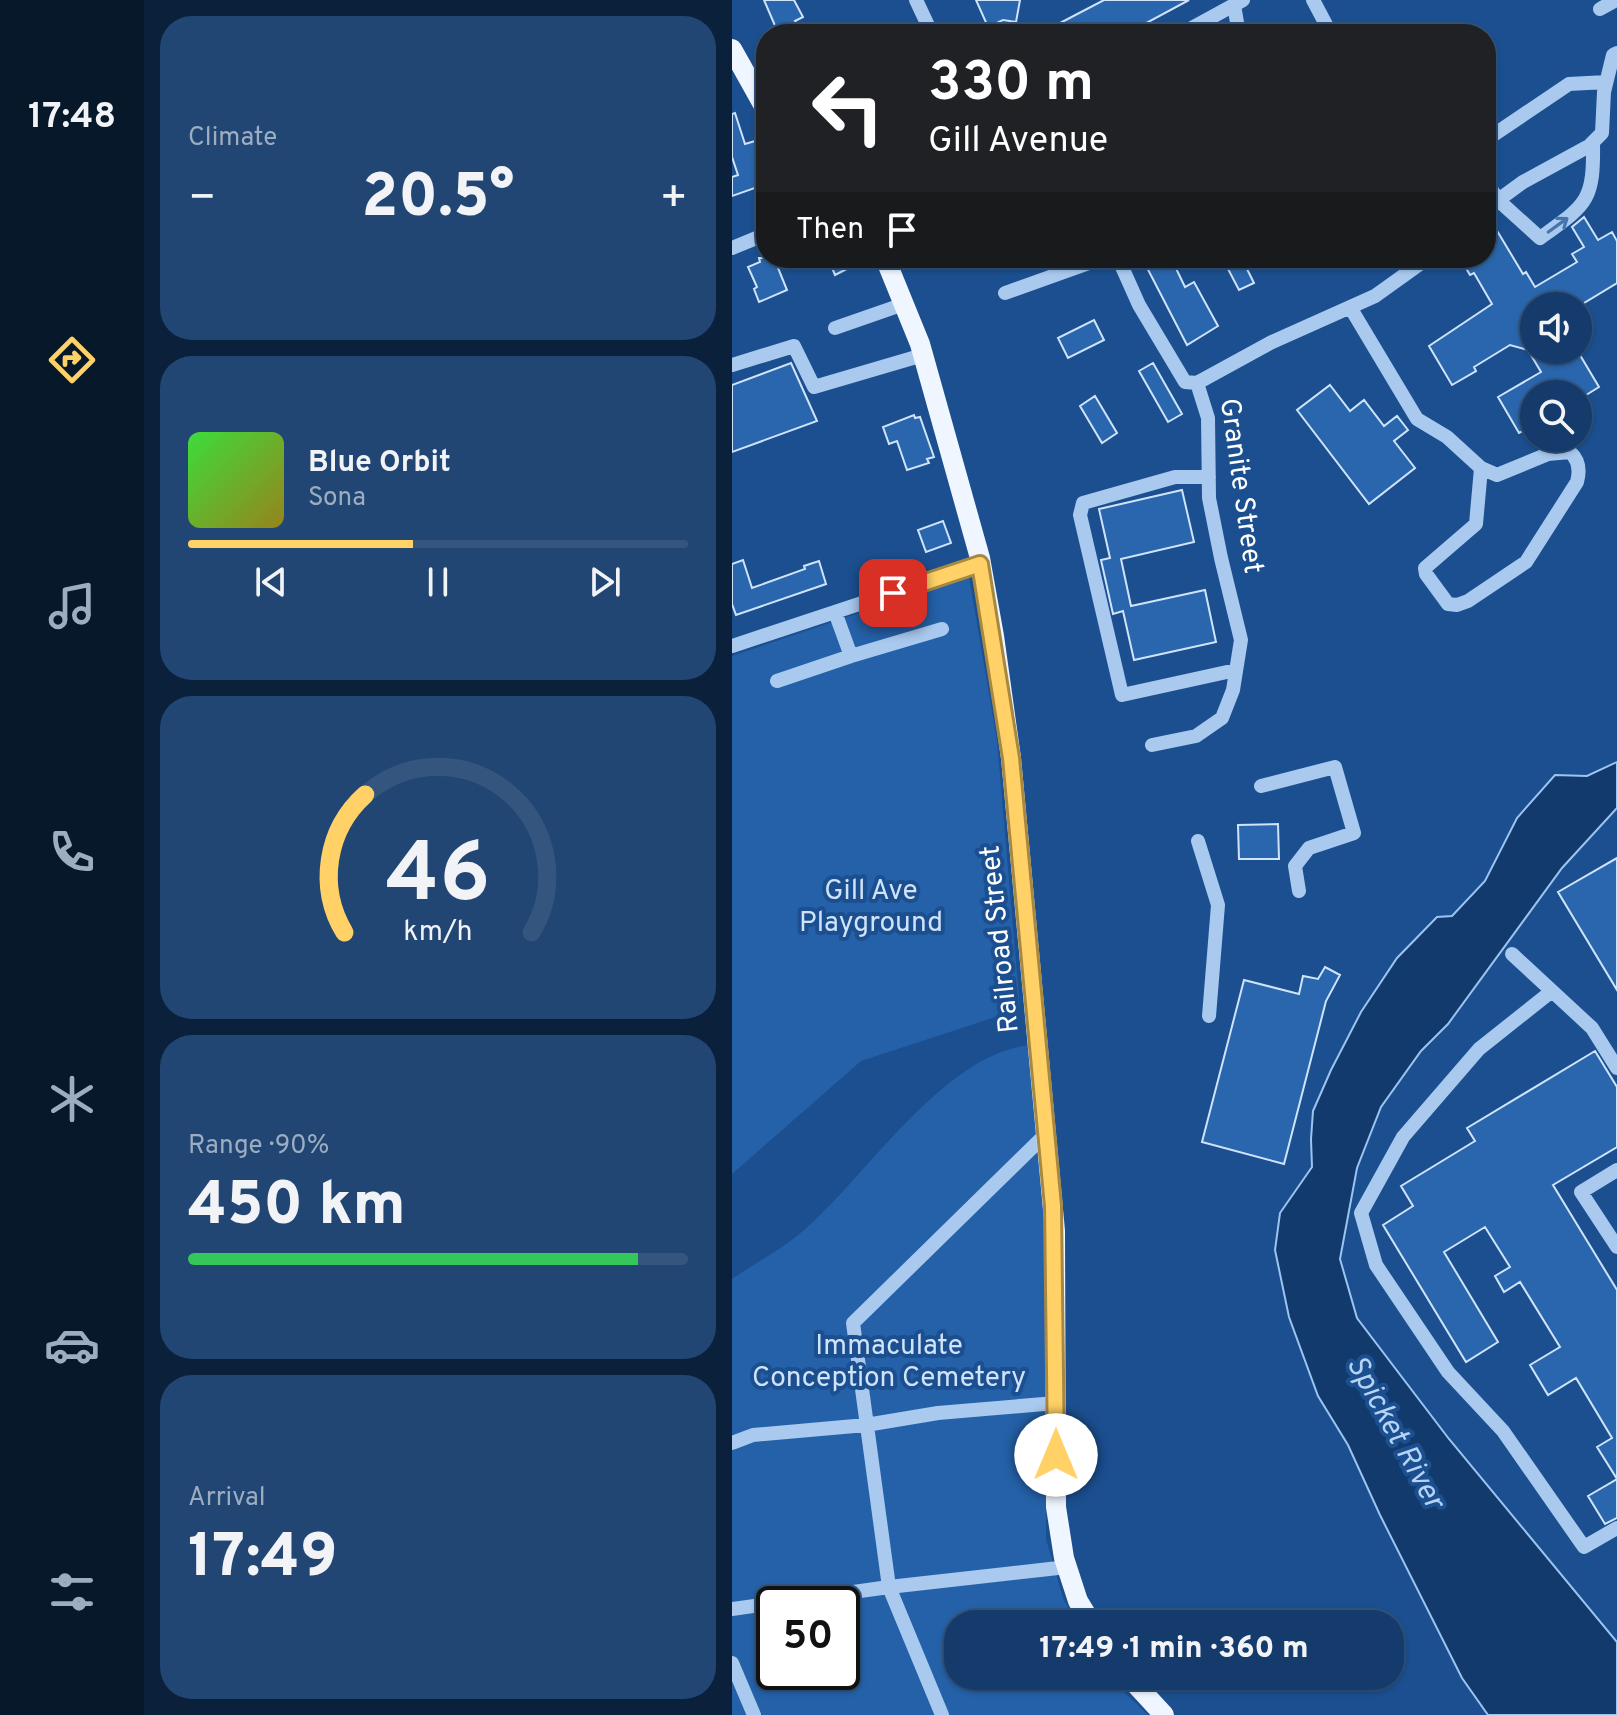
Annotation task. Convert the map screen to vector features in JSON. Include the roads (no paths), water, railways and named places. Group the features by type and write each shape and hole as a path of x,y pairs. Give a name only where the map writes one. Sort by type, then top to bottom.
{"main road":[{"path":"734,56 756,93"},
{"name":"Railroad Street","path":"889,268 923,355 980,564 1011,758 1055,1231 1056,1507 1067,1567 1083,1610"},
{"path":"1141,1690 1164,1715"}],"street":[{"path":"916,0 927,24"},
{"path":"1313,0 1326,24"},
{"path":"1600,9 1616,0"},
{"path":"1199,24 1238,2 1239,24"},
{"path":"1496,201 1593,142 1602,133 1606,82 1613,55 1617,53"},
{"path":"1496,133 1569,84 1606,82"},
{"path":"1496,207 1540,238 1581,207 1594,179 1593,142"},
{"path":"732,248 756,238"},
{"path":"1005,293 1075,268"},
{"name":"Granite Street","path":"1122,268 1139,305 1185,382 1197,383 1208,418 1209,498 1241,640 1233,690 1222,718 1196,736 1152,745"},
{"path":"1197,383 1272,342 1375,296 1414,268"},
{"path":"835,328 904,304"},
{"path":"1350,307 1417,419 1447,437 1481,468 1497,475 1560,451 1570,452 1575,457 1579,474 1577,482 1526,562 1468,601 1452,605 1448,604 1426,574 1425,568 1476,524 1481,468"},
{"path":"732,365 794,346 814,387 923,355"},
{"path":"1209,477 1175,477 1083,503 1080,515 1122,695 1236,670"},
{"path":"732,646 980,564"},
{"path":"835,612 851,656"},
{"path":"777,681 942,629"},
{"path":"1261,786 1335,767 1354,833 1309,848 1295,866 1299,891"},
{"path":"1198,841 1218,905 1209,1016"},
{"path":"1512,954 1592,1028 1617,1068"},
{"path":"1552,991 1479,1049 1403,1137 1361,1213 1376,1265 1448,1372 1503,1431 1584,1547 1616,1532"},
{"path":"942,1715 889,1587 853,1323 1047,1133"},
{"path":"1617,1170 1581,1192 1617,1247"},
{"path":"732,1443 753,1435 866,1425 938,1413 1056,1403"},
{"path":"732,1609 1067,1567"},
{"path":"732,1663 754,1715"}],"water":[{"name":"Spicket River","path":"1617,762 1617,808 1562,868 1448,1024 1421,1051 1381,1107 1357,1168 1340,1259 1357,1318 1449,1439 1617,1642 1617,1715 1488,1715 1462,1678 1348,1445 1318,1396 1289,1317 1275,1250 1280,1213 1312,1167 1313,1111 1331,1070 1361,1012 1397,958 1437,917 1452,916 1485,881 1517,818 1555,775 1587,776"}],"park label":[{"name":"Gill Ave Playground","path":"871,908"},
{"name":"Immaculate Conception Cemetery","path":"889,1363"}]}
